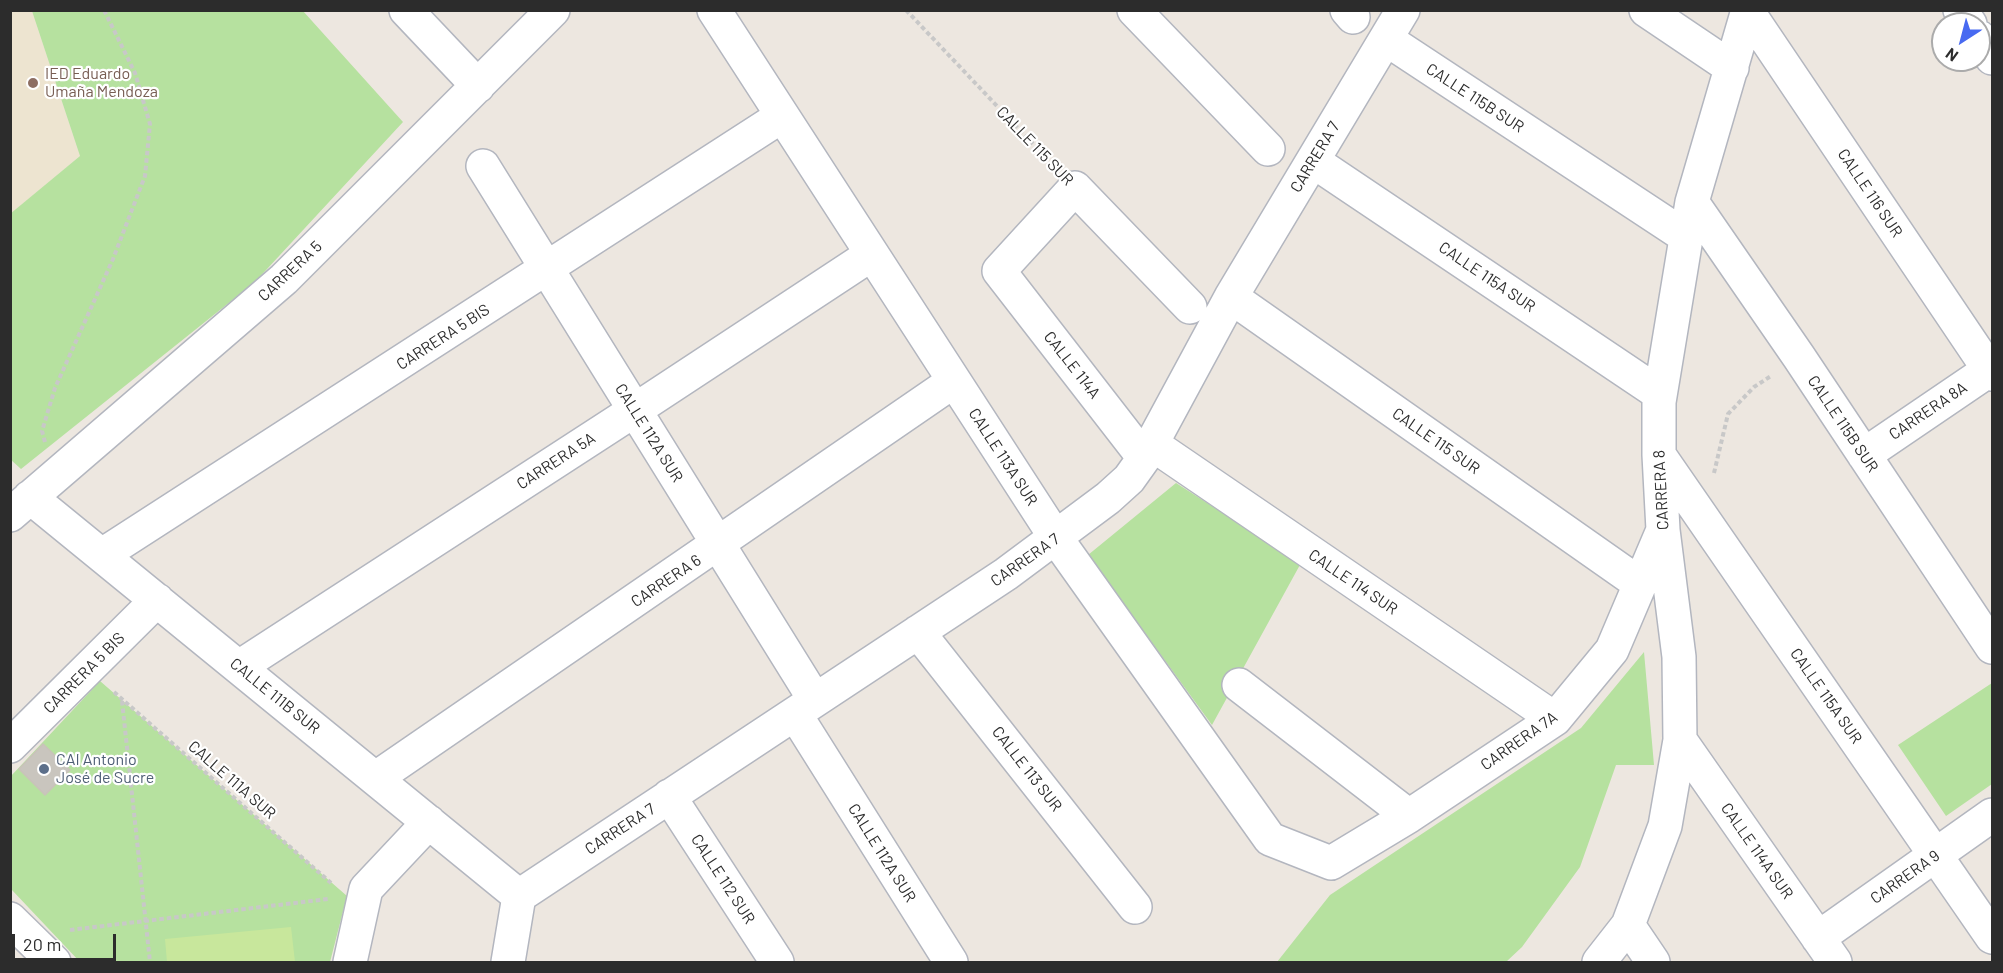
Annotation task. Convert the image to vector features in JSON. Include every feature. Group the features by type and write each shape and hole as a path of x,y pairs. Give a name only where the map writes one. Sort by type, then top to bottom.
{"street":[{"path":"406,10 478,86"},
{"name":"CARRERA 5","path":"16,509 284,279 553,10"},
{"name":"CALLE 113A SUR","path":"714,10 1056,538 1270,839 1331,863"},
{"path":"1134,10 1268,149"},
{"name":"CARRERA 7","path":"519,896 1006,574 1056,538 1129,479 1148,451 1232,297 1403,10"},
{"path":"1646,10 1732,68"},
{"name":"CARRERA 8","path":"1599,963 1628,925 1665,826 1680,740 1678,657 1663,530 1659,455 1660,394 1692,202 1748,11"},
{"name":"CALLE 116 SUR","path":"1748,11 1991,371"},
{"name":"CALLE 115B SUR","path":"1386,39 1685,236"},
{"name":"CARRERA 5 BIS","path":"102,555 547,270 782,116"},
{"name":"CALLE 115A SUR","path":"1313,161 1660,394"},
{"name":"CALLE 112A SUR","path":"483,166 718,545 805,707 951,963"},
{"name":"CALLE 114A","path":"1076,188 999,271 1148,451"},
{"name":"CALLE 115 SUR","path":"1076,188 1190,307"},
{"name":"CALLE 115B SUR","path":"1692,202 1799,357 1992,647"},
{"name":"CARRERA 5A","path":"239,667 872,254"},
{"name":"CALLE 115 SUR","path":"1232,297 1640,584"},
{"name":"CARRERA 8A","path":"1864,455 1991,371"},
{"name":"CARRERA 6","path":"376,778 954,381"},
{"name":"CALLE 114 SUR","path":"1148,451 1555,719"},
{"name":"CALLE 115A SUR","path":"1659,455 1992,937"},
{"name":"CALLE 111B SUR","path":"16,509 102,555 519,896"},
{"name":"CARRERA 7A","path":"1331,863 1409,816 1555,719 1612,650 1663,530"},
{"name":"CARRERA 5 BIS","path":"10,746 157,600"},
{"name":"CALLE 113 SUR","path":"918,632 1135,907"},
{"path":"1239,685 1409,816"},
{"name":"CALLE 114A SUR","path":"1680,740 1826,951"},
{"name":"CALLE 112 SUR","path":"669,796 777,963"},
{"name":"CARRERA 9","path":"1826,951 1936,855 1992,815"},
{"path":"350,963 354,903 429,822"},
{"path":"508,963 519,896"},
{"path":"1628,925 1653,963"},
{"path":"16,934 54,963"}],"path":[{"path":"55,476 42,431 55,388 113,259 145,176 150,124 135,73 104,10"},
{"name":"CALLE 115 SUR","path":"906,10 1076,188"},
{"path":"1695,507 1711,483 1728,414 1754,387 1799,357"},
{"name":"CALLE 111A SUR","path":"87,669 354,903"},
{"path":"122,700 150,963"},
{"path":"16,934 354,903"}],"shaded area":[{"name":"IED Eduardo Umaña Mendoza","path":"11,11 32,11 80,156 11,214"}],"green space":[{"path":"32,11 303,11 403,122 255,282 21,469 10,459 10,214 80,156"},
{"path":"1176,483 1301,563 1212,725 1088,555"},
{"path":"1644,652 1654,765 1616,765 1580,867 1522,947 1506,962 1277,962 1330,895 1581,728"},
{"path":"100,681 347,896 330,962 80,962 11,889 11,776"},
{"path":"1992,683 1992,784 1946,816 1898,745"},
{"path":"291,927 295,962 167,962 165,939"}],"building":[{"name":"CAI Antonio José de Sucre","path":"43,744 70,770 45,795 19,769"}],"place":[{"name":"IED Eduardo Umaña Mendoza","path":"33,83"},
{"name":"CAI Antonio José de Sucre","path":"44,769"}]}
